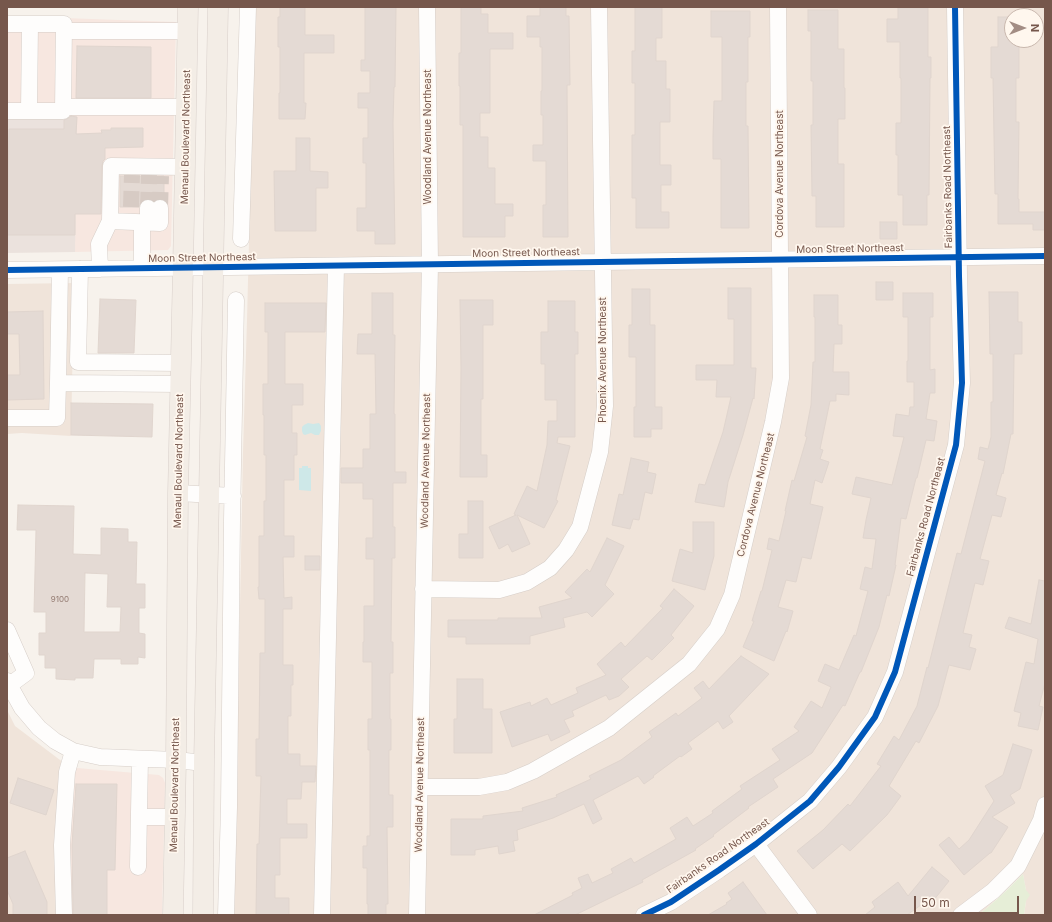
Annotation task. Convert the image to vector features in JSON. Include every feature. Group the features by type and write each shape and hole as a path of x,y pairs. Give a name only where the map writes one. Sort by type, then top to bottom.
{"main road":[{"name":"Menaul Boulevard Northeast","path":"174,915 178,493 188,7"},
{"path":"203,915 208,495 218,7"}],"street":[{"path":"241,239 248,7"},
{"name":"Woodland Avenue Northeast","path":"417,915 430,265 427,7"},
{"name":"Phoenix Avenue Northeast","path":"423,589 499,590 527,582 550,568 566,550 580,527 600,452 605,406 599,7"},
{"name":"Cordova Avenue Northeast","path":"420,787 479,787 507,782 533,771 609,728 689,664 717,629 732,595 774,422 781,378 778,7"},
{"name":"Fairbanks Road Northeast","path":"644,915 671,902 719,870 756,844 810,801 839,767 875,717 895,672 956,446 962,383 955,7"},
{"path":"7,24 64,24 63,111 7,111"},
{"path":"29,111 30,24"},
{"path":"64,31 188,31"},
{"path":"63,107 186,107"},
{"path":"100,269 99,244 110,222 111,166 132,171 155,171 185,167"},
{"path":"110,222 144,215 142,268"},
{"name":"Moon Street Northeast","path":"7,270 1045,256"},
{"path":"322,915 336,266"},
{"path":"80,269 78,362 181,363"},
{"path":"7,418 57,418 60,270"},
{"path":"226,915 229,807 232,496 236,300"},
{"path":"58,383 181,384"},
{"path":"178,493 232,496"},
{"path":"7,630 26,674 8,685 22,708 39,728 55,741 73,751 100,757 176,760 204,763"},
{"path":"64,915 62,845 67,772 73,751"},
{"path":"138,867 140,759"},
{"path":"961,915 993,892 1018,866 1041,820 1045,805"},
{"path":"139,817 175,817"},
{"path":"756,844 808,915"}],"shaded area":[{"path":"255,7 1045,7 1045,915 1024,915 1026,890 1023,874 978,915 234,915 243,452"},
{"path":"7,16 176,22 171,246 168,250 75,252 75,235 7,118"},
{"path":"77,117 75,252 7,253 7,118"},
{"path":"74,283 71,436 22,433 7,434 7,284"},
{"path":"7,710 15,726 64,763 60,915 7,915"},
{"path":"64,763 77,768 159,775 163,778 165,783 162,915 60,915"}],"green space":[{"path":"1023,874 1026,890 1030,895 1026,901 1024,915 978,915 1006,891"}],"water":[{"path":"308,423 319,423 321,426 321,431 319,435 311,433 305,435 303,434 302,427"},
{"path":"302,466 308,466 308,468 311,468 311,491 299,490 299,468 302,468"}],"building":[{"path":"280,7 305,7 305,35 334,35 334,53 304,53 304,103 306,103 305,119 279,119 280,47 278,47 278,17 280,17"},
{"path":"365,7 396,7 393,123 395,244 375,244 375,231 357,231 357,208 366,208 366,163 363,163 363,138 368,138 368,108 358,108 358,93 370,93 370,71 361,71 361,60 365,60"},
{"path":"461,7 481,7 481,14 488,14 488,33 513,33 513,49 490,49 490,113 480,113 480,137 488,137 488,168 495,168 495,204 513,204 513,216 505,216 505,237 463,237 463,125 460,125 459,86"},
{"path":"540,7 566,7 566,16 569,16 570,85 567,85 568,237 543,237 543,205 546,205 546,161 533,161 533,145 543,145 543,115 541,115 542,47 540,47 540,37 527,37 527,16 540,16"},
{"path":"635,7 662,7 662,38 656,38 656,61 666,61 666,89 670,89 670,122 660,122 660,165 671,165 671,185 661,185 661,212 669,212 669,228 636,228 636,198 632,198 632,135 635,135 635,83 632,83 632,51 635,51"},
{"path":"898,8 928,8 928,57 931,57 931,78 927,225 903,225 903,195 898,195 896,123 901,123 900,42 887,42 887,19 898,19"},
{"path":"808,10 838,10 838,49 844,49 845,119 838,119 838,164 844,164 844,227 816,227 816,196 812,196 811,125 813,125 813,81 811,81 811,31 808,31"},
{"path":"711,11 750,11 750,37 748,37 748,82 746,82 749,228 721,228 721,159 713,159 713,137 714,101 722,101 722,37 711,37"},
{"path":"998,17 1004,17 1004,48 1019,48 1019,78 1016,78 1016,122 1019,122 1019,212 1045,212 1045,230 1033,230 1033,224 998,224 998,194 995,194 993,78 991,78 991,47 998,47"},
{"path":"77,46 151,47 151,98 76,98"},
{"path":"71,116 77,117 76,134 102,133 101,130 111,130 111,128 143,128 143,147 105,148 105,159 102,166 101,214 75,214 75,235 7,235 9,129 64,129 64,120"},
{"path":"296,138 310,138 310,171 328,172 328,188 316,188 316,231 275,231 274,171 296,171"},
{"path":"120,176 164,176 164,199 154,201 148,199 143,200 139,207 120,207"},
{"path":"880,222 897,222 897,239 880,239"},
{"path":"876,282 893,282 893,300 876,300"},
{"path":"728,288 751,288 751,368 756,368 754,399 753,398 728,482 724,507 695,502 699,484 705,485 723,432 731,397 716,397 717,380 696,380 696,365 734,365 734,319 728,319"},
{"path":"632,289 650,289 650,325 655,325 655,407 662,407 662,429 651,429 651,437 634,437 634,407 636,407 636,357 629,357 629,325 632,325"},
{"path":"989,292 1018,292 1018,322 1022,322 1022,354 1014,354 1013,434 1011,434 1003,474 1002,473 996,495 1006,498 1001,517 992,515 980,559 989,561 983,585 975,583 963,633 972,635 969,647 976,649 970,670 949,665 938,706 919,743 916,741 889,786 901,796 887,815 850,851 842,844 813,869 797,851 823,830 848,804 850,806 881,766 877,764 894,736 899,740 917,706 957,553 961,554 985,461 978,459 980,447 988,449 991,437 993,354 990,354"},
{"path":"372,293 393,293 393,335 395,335 395,472 406,472 406,483 393,483 395,558 392,558 391,642 393,642 393,673 390,673 391,750 389,750 389,795 393,795 393,827 387,827 388,904 386,904 386,915 368,915 367,868 363,868 363,846 367,846 367,836 370,836 370,750 368,750 368,719 372,719 372,662 363,662 363,642 364,606 374,606 374,559 366,559 366,538 373,538 373,499 363,499 363,483 341,483 341,468 363,468 363,449 370,449 370,414 376,414 375,354 357,354 358,334 372,334"},
{"path":"903,293 933,293 933,317 930,317 930,370 935,369 935,393 930,393 926,419 937,421 934,441 926,440 906,519 901,518 896,565 889,596 887,595 879,627 861,672 845,706 843,705 812,753 773,779 778,787 748,807 749,808 713,835 714,836 695,849 696,850 642,880 643,882 575,915 534,915 573,895 572,893 582,888 578,878 588,874 592,883 613,873 611,869 631,858 634,863 676,839 670,828 687,817 693,826 713,813 712,811 742,789 740,786 780,760 772,749 799,731 794,727 811,701 822,708 831,687 818,681 825,664 839,670 854,635 856,636 868,591 860,589 865,567 872,569 876,539 863,538 871,498 852,494 856,477 892,485 904,437 893,436 896,414 909,416 910,407 914,407 914,382 907,382 908,317 903,317"},
{"path":"814,295 838,295 838,325 842,325 842,344 834,344 833,372 849,372 849,395 836,394 836,401 830,401 820,449 823,450 820,459 829,462 822,483 815,480 810,504 823,507 811,559 802,557 796,582 786,580 778,607 793,611 787,632 786,631 774,661 743,647 754,621 752,621 762,591 772,550 767,549 769,538 779,541 792,480 794,481 807,437 805,436 811,405 813,362 815,362"},
{"path":"100,299 136,300 134,353 98,353"},
{"path":"460,300 493,300 493,325 483,325 481,455 487,455 487,477 460,477"},
{"path":"548,301 575,301 575,332 578,332 578,354 575,354 575,437 558,437 557,443 570,446 556,500 558,501 544,528 517,515 530,544 512,552 508,544 499,549 489,527 516,515 514,514 527,486 537,491 547,445 548,421 557,421 557,400 545,400 545,364 541,364 541,332 548,332"},
{"path":"265,303 326,303 325,332 285,332 285,384 303,384 303,405 292,405 292,433 297,433 297,455 294,455 294,480 284,480 284,536 294,536 294,557 283,557 284,598 292,597 292,609 283,609 283,665 293,665 293,685 291,685 291,716 288,716 288,754 300,754 300,766 316,766 315,782 302,782 301,799 287,799 287,824 307,824 307,838 280,838 280,875 275,875 275,898 289,898 289,915 256,915 257,844 259,844 261,776 256,776 256,739 259,739 260,653 265,653 265,599 259,599 258,587 259,536 264,536 264,501 266,501 263,384 268,384 268,332 265,332"},
{"path":"43,311 44,399 7,400 7,375 20,375 19,334 7,334 7,312"},
{"path":"71,403 153,404 152,437 71,435"},
{"path":"631,458 649,462 647,472 656,474 652,494 645,492 639,520 633,519 630,529 612,525 619,494 623,495"},
{"path":"468,501 483,501 483,558 459,558 459,534 468,534"},
{"path":"18,505 74,506 73,554 101,555 101,528 128,529 128,542 137,542 136,584 145,584 145,608 139,608 139,633 145,634 145,658 138,657 138,664 121,664 121,659 94,659 93,678 75,678 75,680 56,679 56,668 45,668 45,655 39,655 39,633 46,633 46,612 34,612 36,530 17,530","holes":["85,573 108,574 107,607 121,607 120,632 84,632"]},
{"path":"693,522 714,522 714,556 705,590 672,581 680,549 693,553"},
{"path":"607,538 624,546 605,585 614,594 592,617 587,612 563,618 565,627 530,636 530,644 466,644 466,637 448,637 448,620 542,618 539,607 572,598 565,592 587,569 590,572"},
{"path":"305,556 320,556 320,570 305,570"},
{"path":"1039,580 1045,581 1045,683 1039,706 1043,707 1038,730 1018,726 1021,713 1014,711 1026,662 1034,664 1038,639 1005,628 1009,617 1031,624"},
{"path":"674,589 694,606 671,635 674,638 652,660 647,656 621,679 629,687 619,696 609,700 606,695 572,711 574,716 564,720 570,732 551,741 548,734 512,747 500,712 530,702 531,706 547,698 551,705 578,693 576,688 606,675 597,664 621,642 625,647 663,608 660,606"},
{"path":"741,656 769,674 729,716 733,722 723,729 718,721 688,743 692,749 681,757 680,756 644,784 638,776 593,800 602,819 593,824 584,804 553,818 517,830 518,840 513,841 515,851 499,854 498,846 475,850 475,855 451,855 451,819 483,819 483,816 523,811 522,808 557,797 556,795 591,779 589,776 621,760 652,737 649,732 676,713 678,716 702,698 694,688 703,681 709,689"},
{"path":"457,679 483,679 483,709 492,709 492,753 454,753 454,719 457,719"},
{"path":"1013,744 1032,750 1020,789 1010,795 1015,803 992,817 1008,827 991,853 964,875 939,845 949,837 959,849 969,840 994,801 985,786 1003,775"},
{"path":"18,778 54,790 46,815 10,803"},
{"path":"76,784 117,784 115,870 107,870 107,915 73,915 72,845"},
{"path":"25,851 47,902 47,915 13,915 13,904 7,890 7,858"},
{"path":"932,867 949,881 929,906 925,902 907,915 865,915 875,907 872,902 898,882 908,896"},
{"path":"743,882 767,915 708,915 727,904 726,903 732,899 728,893"}],"tunnel":[{"path":"131,207 132,175"},
{"path":"148,208 149,175"},
{"path":"160,208 161,176"}],"cycle path":[{"path":"644,915 671,902 719,870 756,844 810,801 839,767 875,717 895,672 956,445 962,383 955,7"},
{"path":"7,270 1045,256"}]}
